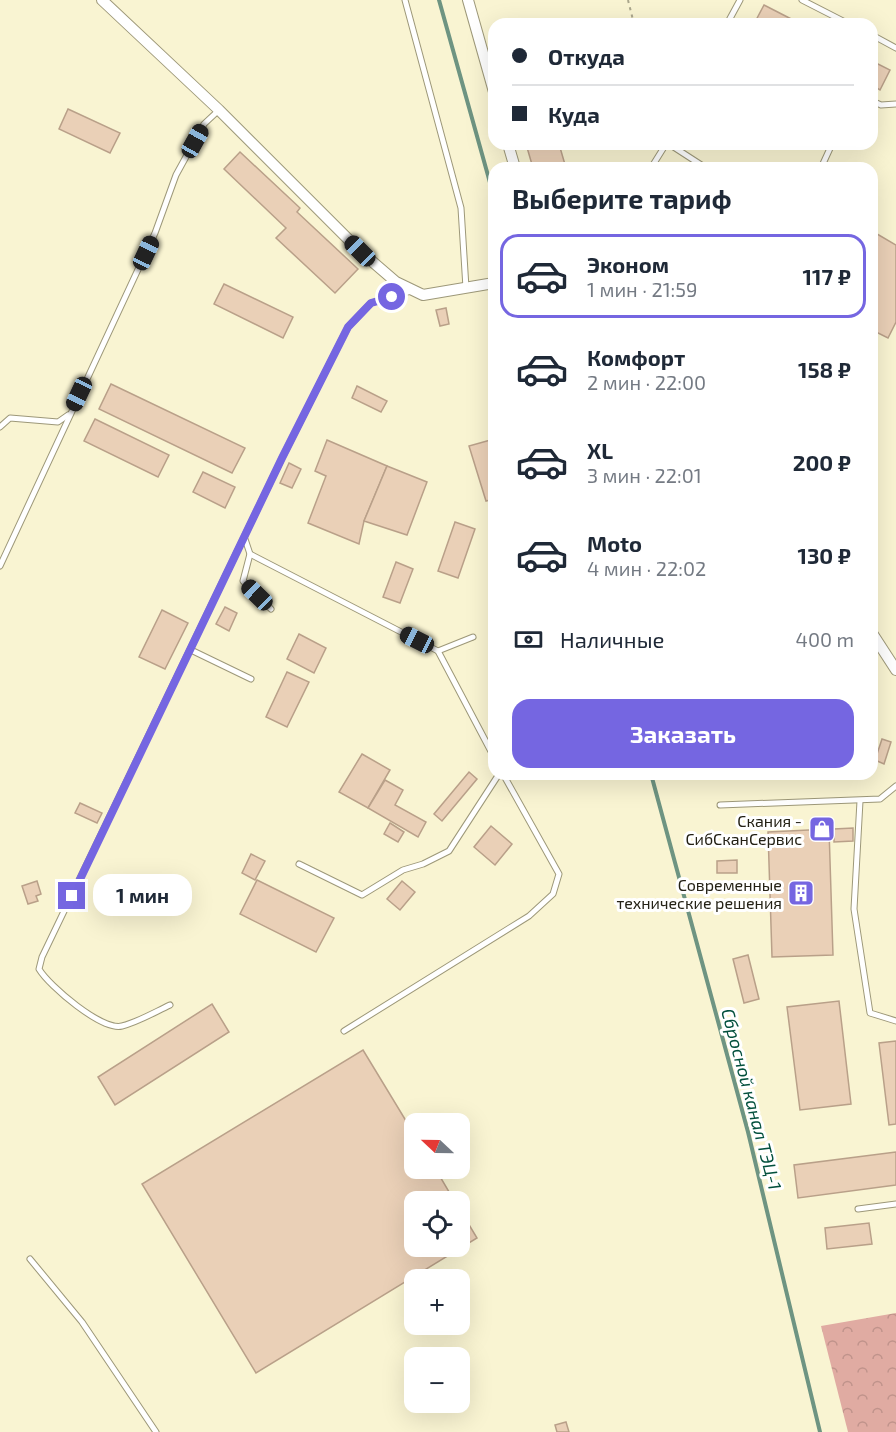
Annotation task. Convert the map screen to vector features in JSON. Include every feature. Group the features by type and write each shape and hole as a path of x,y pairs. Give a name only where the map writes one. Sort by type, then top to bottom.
{"street":[{"path":"102,0 219,110 360,251 396,282 423,295 488,284"},
{"path":"468,0 488,71"},
{"path":"878,642 896,670"}],"lane":[{"path":"405,0 461,208 466,288"},
{"path":"730,18 740,0"},
{"path":"802,0 837,18"},
{"path":"878,38 896,48"},
{"path":"878,104 896,104"},
{"path":"0,566 155,233 176,175 204,124 219,110"},
{"path":"677,150 696,162"},
{"path":"170,1005 120,1027 102,1022 67,998 44,977 39,969 42,957 282,458 348,327 371,303 413,291"},
{"path":"0,427 10,418 58,422 70,414"},
{"path":"245,538 250,554 243,581 272,609"},
{"path":"250,554 438,651 488,746"},
{"path":"438,651 473,637"},
{"path":"191,650 251,679"},
{"path":"299,864 362,895 403,870 423,864 449,851 497,780"},
{"path":"344,1032 529,916 553,894 559,874 504,780"},
{"path":"720,805 880,799 896,786"},
{"path":"860,801 854,909 870,1013 896,1021"},
{"path":"858,1209 896,1204"},
{"path":"30,1259 82,1322 156,1432"}],"path":[{"path":"628,0 632,18"}],"green space":[{"path":"896,1313 896,1432 848,1432 821,1326"}],"building":[{"path":"764,5 789,18 757,18"},
{"path":"878,64 890,70 880,90 878,89"},
{"path":"68,109 120,133 110,153 59,129"},
{"path":"528,150 561,150 564,162 531,162"},
{"path":"240,152 300,208 297,212 358,269 335,293 276,238 286,228 224,169"},
{"path":"878,234 896,245 896,322 888,338 878,333"},
{"path":"224,284 293,317 283,338 214,304"},
{"path":"446,308 449,324 440,326 436,310"},
{"path":"111,384 245,448 232,473 99,409"},
{"path":"357,386 387,401 381,412 352,398"},
{"path":"95,419 169,455 158,477 84,441"},
{"path":"327,440 387,466 364,521 359,544 308,523 326,476 315,471"},
{"path":"488,441 488,500 486,501 469,446"},
{"path":"289,463 301,469 292,488 280,483"},
{"path":"387,466 427,482 407,535 364,521"},
{"path":"203,472 235,487 225,508 193,492"},
{"path":"455,522 475,529 458,578 438,571"},
{"path":"396,562 413,569 400,603 383,597"},
{"path":"225,607 237,613 229,631 216,624"},
{"path":"162,610 188,623 165,669 139,657"},
{"path":"299,634 326,648 314,673 287,659"},
{"path":"287,672 309,682 287,727 266,717"},
{"path":"882,739 891,742 884,764 878,761 878,751"},
{"path":"362,754 390,770 368,808 339,792"},
{"path":"469,772 477,779 442,821 434,814"},
{"path":"385,780 403,790 395,805 426,822 418,837 368,808"},
{"path":"80,803 102,813 97,823 75,813"},
{"path":"390,823 404,832 398,842 384,834"},
{"path":"491,826 512,844 495,865 474,847"},
{"path":"853,828 853,841 834,842 834,829"},
{"name":"Современные технические решения","path":"829,829 833,955 772,957 768,832"},
{"path":"251,854 265,861 255,880 242,873"},
{"path":"737,860 737,873 717,873 717,861"},
{"path":"257,880 334,918 316,952 240,914"},
{"path":"37,881 41,894 36,896 38,901 28,904 22,886"},
{"path":"402,881 415,892 400,910 387,899"},
{"path":"748,955 759,999 744,1003 733,959"},
{"path":"839,1001 851,1104 800,1110 787,1007"},
{"path":"212,1004 229,1032 115,1105 98,1077"},
{"path":"896,1041 896,1124 889,1125 879,1043"},
{"path":"363,1050 404,1118 404,1179 441,1179 449,1191 404,1191 404,1257 446,1257 426,1269 404,1269 404,1283 256,1373 142,1184"},
{"path":"896,1152 896,1185 798,1198 794,1165"},
{"path":"869,1223 872,1244 827,1249 825,1228"},
{"path":"470,1226 477,1238 470,1242"},
{"path":"566,1422 569,1432 557,1432 555,1425"}],"waterway":[{"name":"Сбросной канал ТЭЦ-1","path":"439,0 488,176"},
{"name":"Сбросной канал ТЭЦ-1","path":"653,780 748,1132 820,1432"}],"place":[{"name":"Скания - СибСканСервис","path":"822,829"},
{"name":"Современные технические решения","path":"801,893"}],"route":[{"path":"72,896 282,458 348,327 371,303 392,297"}]}
